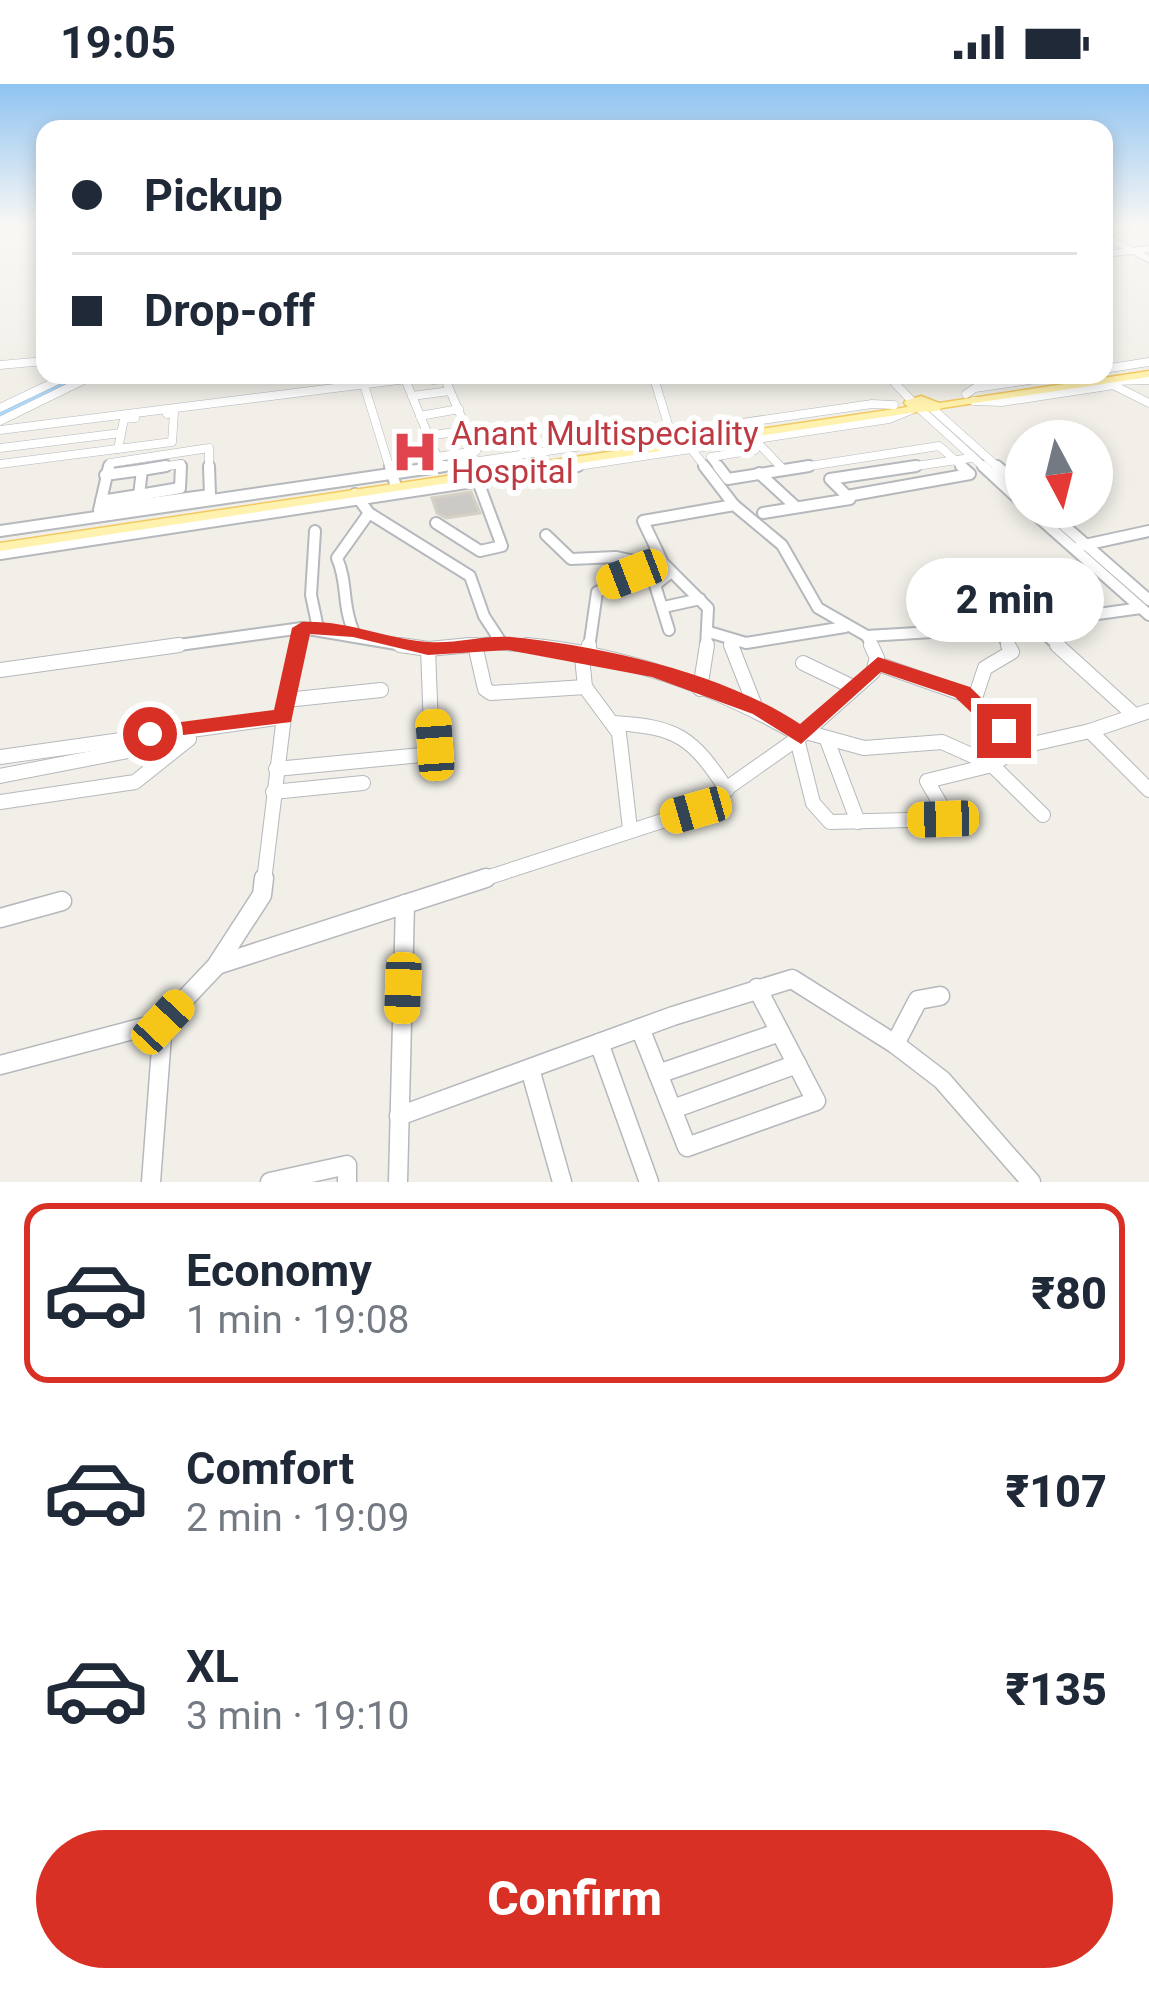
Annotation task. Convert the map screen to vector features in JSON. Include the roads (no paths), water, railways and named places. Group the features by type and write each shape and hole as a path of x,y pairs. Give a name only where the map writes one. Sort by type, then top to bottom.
{"main road":[{"path":"1113,377 1149,370"},
{"path":"970,397 1040,384"},
{"path":"0,543 393,480 1064,384"},
{"path":"0,543 356,496 393,480 476,477 680,441"}],"street":[{"path":"0,367 36,363"},
{"path":"1113,382 1149,403"},
{"path":"0,408 51,384"},
{"path":"0,425 77,384"},
{"path":"0,425 67,422 334,384"},
{"path":"363,384 393,480"},
{"path":"407,384 439,461"},
{"path":"0,543 160,501 393,480 476,451 447,384"},
{"path":"657,384 680,441 734,506 782,545 814,603 845,627 867,636 998,628 1146,608"},
{"path":"896,384 1005,487"},
{"path":"903,384 918,405 1005,475"},
{"path":"970,397 975,388 1002,384"},
{"path":"412,396 450,391"},
{"path":"439,461 680,441 872,404 918,405"},
{"path":"847,496 970,474 939,446 728,478 711,458 752,443 889,419 918,405"},
{"path":"420,416 458,410"},
{"path":"0,464 172,442 175,413 124,419 118,448"},
{"path":"56,457 67,422"},
{"path":"428,436 467,430"},
{"path":"0,447 121,433"},
{"path":"680,441 752,443 778,470"},
{"path":"204,447 211,450 210,495 105,512 99,510 105,475 110,463 204,447"},
{"path":"830,479 971,458"},
{"path":"105,475 211,459"},
{"path":"180,488 181,464"},
{"path":"763,513 850,499 816,464"},
{"path":"140,494 142,470"},
{"path":"759,473 796,507"},
{"path":"356,496 476,477 502,546 484,552 436,523"},
{"path":"160,501 180,488 212,483"},
{"path":"101,501 140,494 160,501"},
{"path":"356,496 369,512 470,576 484,616 501,642"},
{"path":"670,630 656,581 663,567 643,519 734,506"},
{"path":"353,630 343,608 346,581 337,558 369,512"},
{"path":"1056,528 1080,546 1149,531"},
{"path":"1063,528 1146,608"},
{"path":"0,1065 163,1022 216,965 262,895 284,708 310,628 315,531"},
{"path":"546,535 571,559 622,557 663,567 700,598 708,608 709,632 700,689"},
{"path":"630,829 614,723 585,687 585,657 597,592 663,567"},
{"path":"664,607 700,598"},
{"path":"1034,624 1141,712"},
{"path":"709,632 729,640 778,640 845,627"},
{"path":"0,670 310,628 353,630 428,649 501,642 656,671 755,706 801,736 864,748 942,742 992,765 1042,814"},
{"path":"974,701 985,668 1012,652 998,628"},
{"path":"867,636 878,664"},
{"path":"729,640 755,706"},
{"path":"475,645 485,689 491,694 585,687"},
{"path":"276,769 432,754 428,649"},
{"path":"803,663 855,688"},
{"path":"878,664 955,688 1019,747"},
{"path":"216,965 696,810 801,736 878,664"},
{"path":"0,757 381,690"},
{"path":"801,736 816,812 830,822 949,818 927,781 992,765 1019,747 1090,731 1141,712"},
{"path":"614,723 678,730 701,751 728,790"},
{"path":"1090,731 1149,790"},
{"path":"0,802 135,782 189,739 8,773"},
{"path":"827,740 859,822"},
{"path":"8,773 22,753"},
{"path":"273,792 363,783"},
{"path":"0,918 62,901"},
{"path":"398,1182 405,904"},
{"path":"399,1116 640,1028 792,979 896,1044 942,1080 1031,1182"},
{"path":"640,1028 687,1147 816,1101 758,988"},
{"path":"896,1044 918,1000 940,996"},
{"path":"152,1182 163,1022"},
{"path":"658,1074 780,1032"},
{"path":"599,1043 649,1182"},
{"path":"673,1109 797,1064"},
{"path":"530,1069 562,1182"},
{"path":"269,1182 347,1165 347,1182"}],"waterway":[{"path":"0,412 60,384"}],"place":[{"name":"Anant Multispeciality Hospital","path":"415,452"}]}
